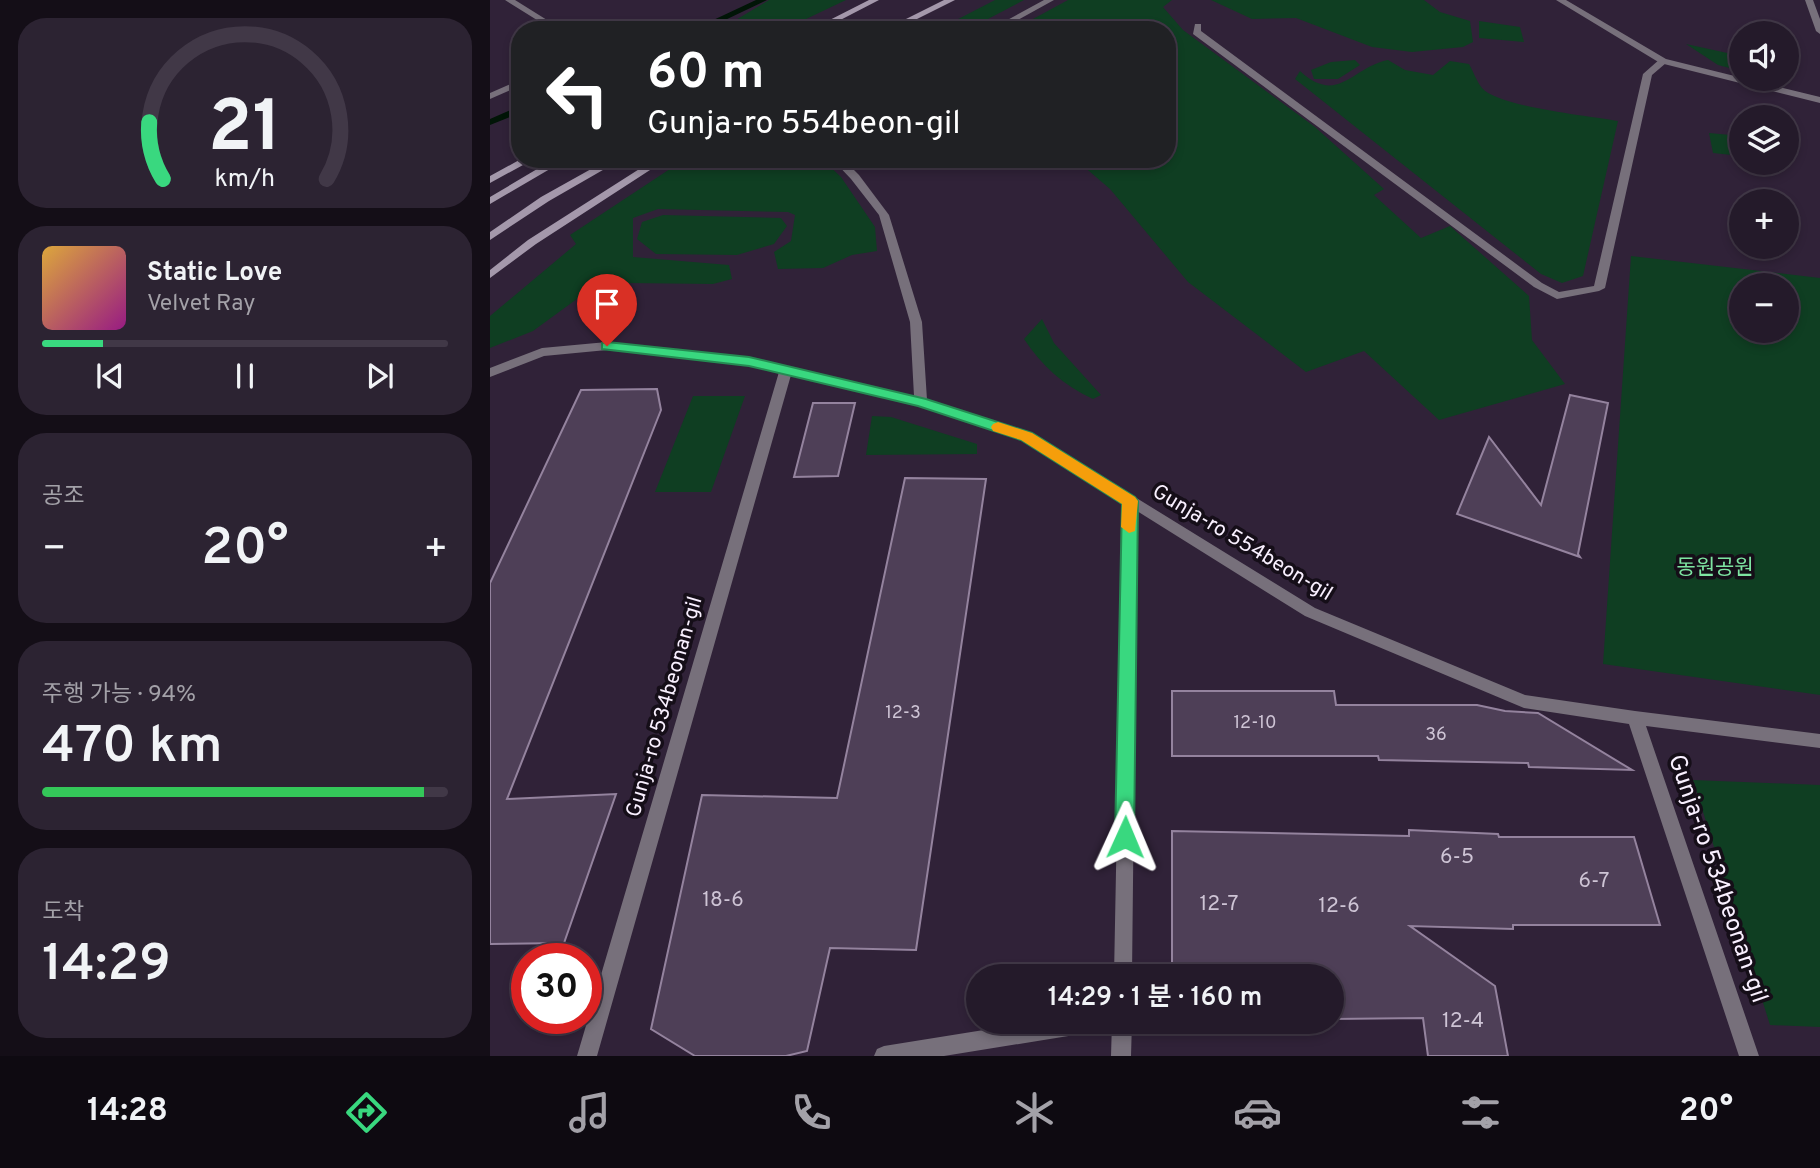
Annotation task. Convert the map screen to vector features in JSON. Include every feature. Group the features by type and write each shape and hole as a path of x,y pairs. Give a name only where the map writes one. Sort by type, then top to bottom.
{"main road":[{"path":"832,21 875,0"},
{"path":"907,21 951,0"},
{"path":"490,180 512,168"},
{"path":"490,201 547,168"},
{"path":"490,237 545,199 601,168"},
{"path":"490,275 531,242 648,168"}],"street":[{"path":"509,0 544,21"},
{"path":"1010,21 1050,0"},
{"path":"1560,0 1663,61 1820,100"},
{"path":"1809,0 1820,31"},
{"path":"1198,26 1196,32 1527,277 1557,296 1599,288 1648,74 1663,61"},
{"path":"490,96 511,87"},
{"path":"846,168 884,215 916,322 921,402"},
{"name":"Gunja-ro 554beon-gil","path":"490,373 542,352 607,346 749,361 921,402 1026,436 1310,612 1524,701 1635,719 1820,741"},
{"name":"Gunja-ro 534beonan-gil","path":"587,1056 786,370"},
{"path":"1122,964 1130,501"},
{"name":"Gunja-ro 534beonan-gil","path":"1635,719 1749,1056"},
{"path":"884,1056 1019,1034"},
{"path":"1121,1056 1122,1034"}],"green space":[{"path":"769,0 846,0 802,21 734,21"},
{"path":"995,0 1024,0 984,21 954,21"},
{"path":"1068,0 1172,0 1163,7 1175,21 1030,21"},
{"path":"1211,0 1424,0 1440,12 1470,21 1473,42 1463,47 1412,52 1372,47 1296,18 1252,19"},
{"path":"1479,21 1520,27 1524,42 1479,38"},
{"path":"1176,22 1183,30 1315,127 1384,189 1374,195 1421,238 1450,226 1529,296 1532,340 1565,384 1439,420 1364,351 1306,372 1188,282 1110,189 1086,168 1176,168"},
{"path":"1686,44 1729,53 1729,68 1718,65"},
{"path":"1355,60 1360,65 1338,79 1314,79 1311,70 1331,62"},
{"path":"1388,60 1405,70 1433,75 1450,61 1469,64 1482,88 1491,95 1546,110 1618,121 1583,276 1562,283 1541,274 1295,79 1300,71 1313,81 1335,85"},
{"path":"1709,133 1729,135 1729,155 1713,153"},
{"path":"671,168 832,168 841,177 875,227 877,251 852,255 823,268 778,269 774,252 791,241 795,215 788,212 658,209 633,218 633,257 729,265 732,279 713,284 625,283 581,296 533,331 490,348 490,316 576,244 570,235"},
{"path":"663,215 781,218 787,226 774,244 737,255 656,254 637,239 642,222"},
{"name":"동원공원","path":"1631,256 1777,273 1729,273 1729,343 1799,343 1799,276 1820,278 1820,695 1603,664"},
{"path":"1042,319 1054,343 1101,395 1093,399 1072,388 1054,374 1031,349 1024,339"},
{"path":"693,396 745,396 711,492 655,492"},
{"path":"872,416 891,417 977,444 977,454 866,455"},
{"path":"1693,780 1820,785 1820,1027 1770,1025"}],"building":[{"path":"657,389 661,410 507,799 616,794 564,943 490,944 490,583 581,390"},
{"path":"1570,395 1608,403 1578,554 1580,557 1457,514 1489,437 1541,505"},
{"path":"813,403 855,403 838,476 794,477"},
{"path":"905,478 986,479 916,950 830,948 807,1051 786,1056 695,1056 651,1029 702,795 837,798"},
{"path":"1172,691 1334,691 1336,705 1477,705 1505,711 1538,713 1632,770 1529,767 1528,763 1379,760 1378,756 1172,756"},
{"path":"1409,830 1498,834 1499,837 1634,837 1660,925 1513,925 1513,929 1410,926 1495,986 1508,1056 1428,1056 1423,1018 1344,1019 1344,964 1172,964 1172,831 1409,836"}],"waterway":[{"path":"716,21 763,0"},
{"path":"490,122 511,113"}],"slow traffic":[{"path":"998,427 1026,436 1130,501 1129,527"}],"route":[{"path":"607,346 749,361 921,402 1026,436 1130,501 1125,837"}]}
